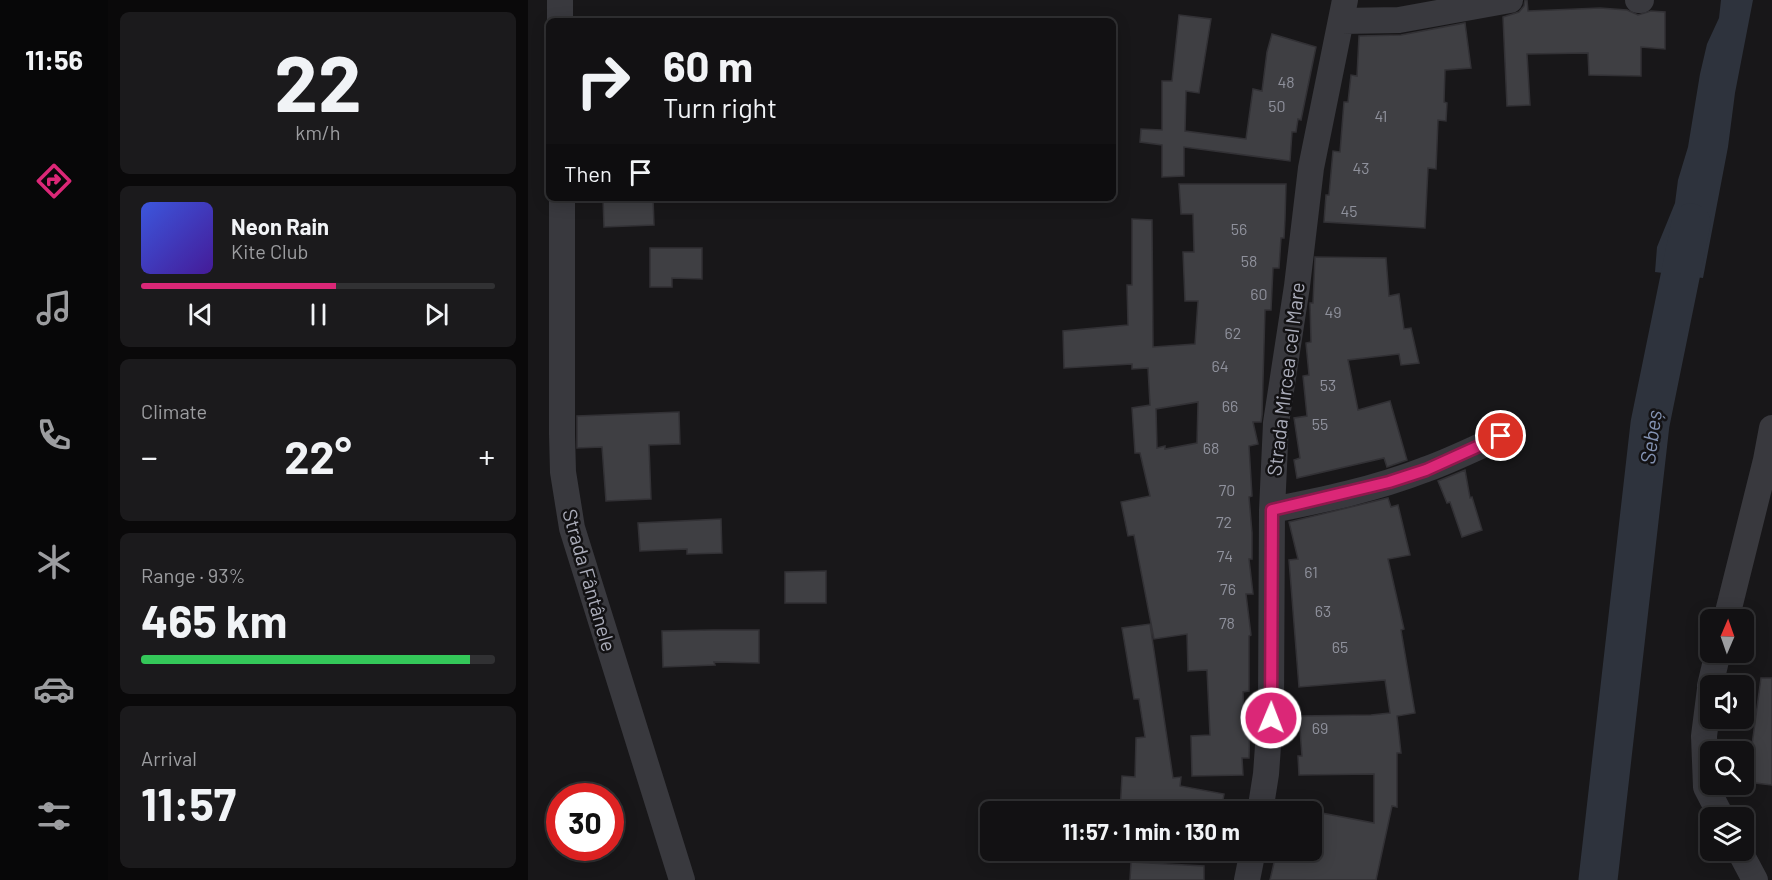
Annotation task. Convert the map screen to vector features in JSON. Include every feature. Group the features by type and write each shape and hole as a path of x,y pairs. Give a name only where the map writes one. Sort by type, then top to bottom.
{"street":[{"path":"560,0 560,18"},
{"name":"Strada Mircea cel Mare","path":"1262,801 1271,704 1272,510 1276,423 1297,286 1311,168 1343,11 1399,20 1510,0"},
{"name":"Strada Fântânele","path":"562,201 563,472 572,528 682,880"},
{"path":"1729,609 1772,428"},
{"path":"1272,510 1389,482 1426,470 1501,436"},
{"path":"1705,729 1706,787 1716,807"},
{"path":"1247,880 1251,861"},
{"path":"1745,861 1755,880"}],"shaded area":[{"path":"1721,0 1753,0 1703,278 1655,272 1657,247 1675,203 1678,180 1688,147 1700,74 1707,44 1719,18"}],"building":[{"path":"1527,0 1528,11 1600,8 1627,10 1638,15 1651,11 1665,12 1665,49 1641,47 1641,76 1589,75 1588,53 1527,54 1530,105 1507,106 1503,17 1519,12"},
{"path":"1179,15 1211,19 1199,93 1186,91 1185,131 1246,139 1253,89 1262,91 1267,52 1272,34 1316,47 1301,120 1298,119 1296,132 1292,132 1290,161 1184,147 1184,176 1162,177 1162,145 1140,142 1141,129 1162,130 1162,81 1172,81"},
{"path":"1465,23 1471,68 1445,70 1446,121 1438,120 1436,169 1428,168 1425,228 1324,222 1333,151 1340,152 1344,102 1348,102 1351,75 1357,76 1359,36 1401,35"},
{"path":"1179,184 1286,184 1284,238 1281,238 1279,268 1273,268 1271,310 1265,310 1262,415 1261,422 1253,422 1258,444 1249,446 1252,559 1249,559 1253,594 1246,594 1251,635 1249,636 1249,691 1243,692 1244,717 1250,717 1249,758 1242,758 1243,775 1192,776 1191,736 1210,735 1207,670 1188,671 1187,634 1154,639 1134,535 1128,536 1121,502 1150,496 1140,453 1135,453 1132,408 1150,405 1148,368 1132,369 1132,364 1064,368 1063,331 1128,325 1127,285 1132,285 1132,219 1152,220 1153,347 1195,344 1198,301 1185,301 1183,252 1194,252 1193,214 1181,214","holes":["1198,402 1197,443 1165,449 1165,446 1157,448 1156,409"]},
{"path":"603,201 653,201 654,225 604,227"},
{"path":"650,248 702,248 702,279 672,278 672,287 650,287"},
{"path":"1315,257 1386,258 1389,296 1399,294 1404,329 1411,328 1419,363 1401,365 1399,354 1348,360 1358,410 1390,401 1407,460 1387,467 1384,458 1297,478 1294,460 1300,458 1294,418 1307,416 1303,376 1309,375 1306,343 1311,342 1310,303 1313,303"},
{"path":"679,412 680,444 649,445 651,499 606,501 602,447 577,448 577,416"},
{"path":"1465,470 1470,498 1472,497 1482,530 1462,537 1450,502 1447,503 1438,481"},
{"path":"1388,498 1391,507 1398,505 1410,555 1388,559 1404,629 1401,630 1415,713 1397,716 1401,753 1397,753 1397,807 1392,806 1376,880 1270,880 1274,861 1322,861 1322,813 1374,823 1374,774 1299,775 1298,756 1302,756 1299,716 1390,713 1385,680 1299,687 1289,560 1298,559 1289,522"},
{"path":"721,519 722,553 687,554 687,549 640,551 638,523"},
{"path":"826,571 826,603 785,603 785,572"},
{"path":"1150,624 1173,778 1181,777 1180,786 1224,794 1223,801 1121,801 1122,776 1135,777 1136,738 1145,737 1139,699 1134,699 1122,628"},
{"path":"759,630 759,663 714,662 715,665 663,667 662,631"},
{"path":"1761,678 1772,678 1772,785 1754,783 1753,741"},
{"path":"1131,862 1204,866 1204,880 1130,880"}],"waterway":[{"name":"Sebeș","path":"1598,880 1650,424 1691,223"}],"route":[{"path":"1271,718 1272,510 1389,482 1426,470 1501,436"}]}
